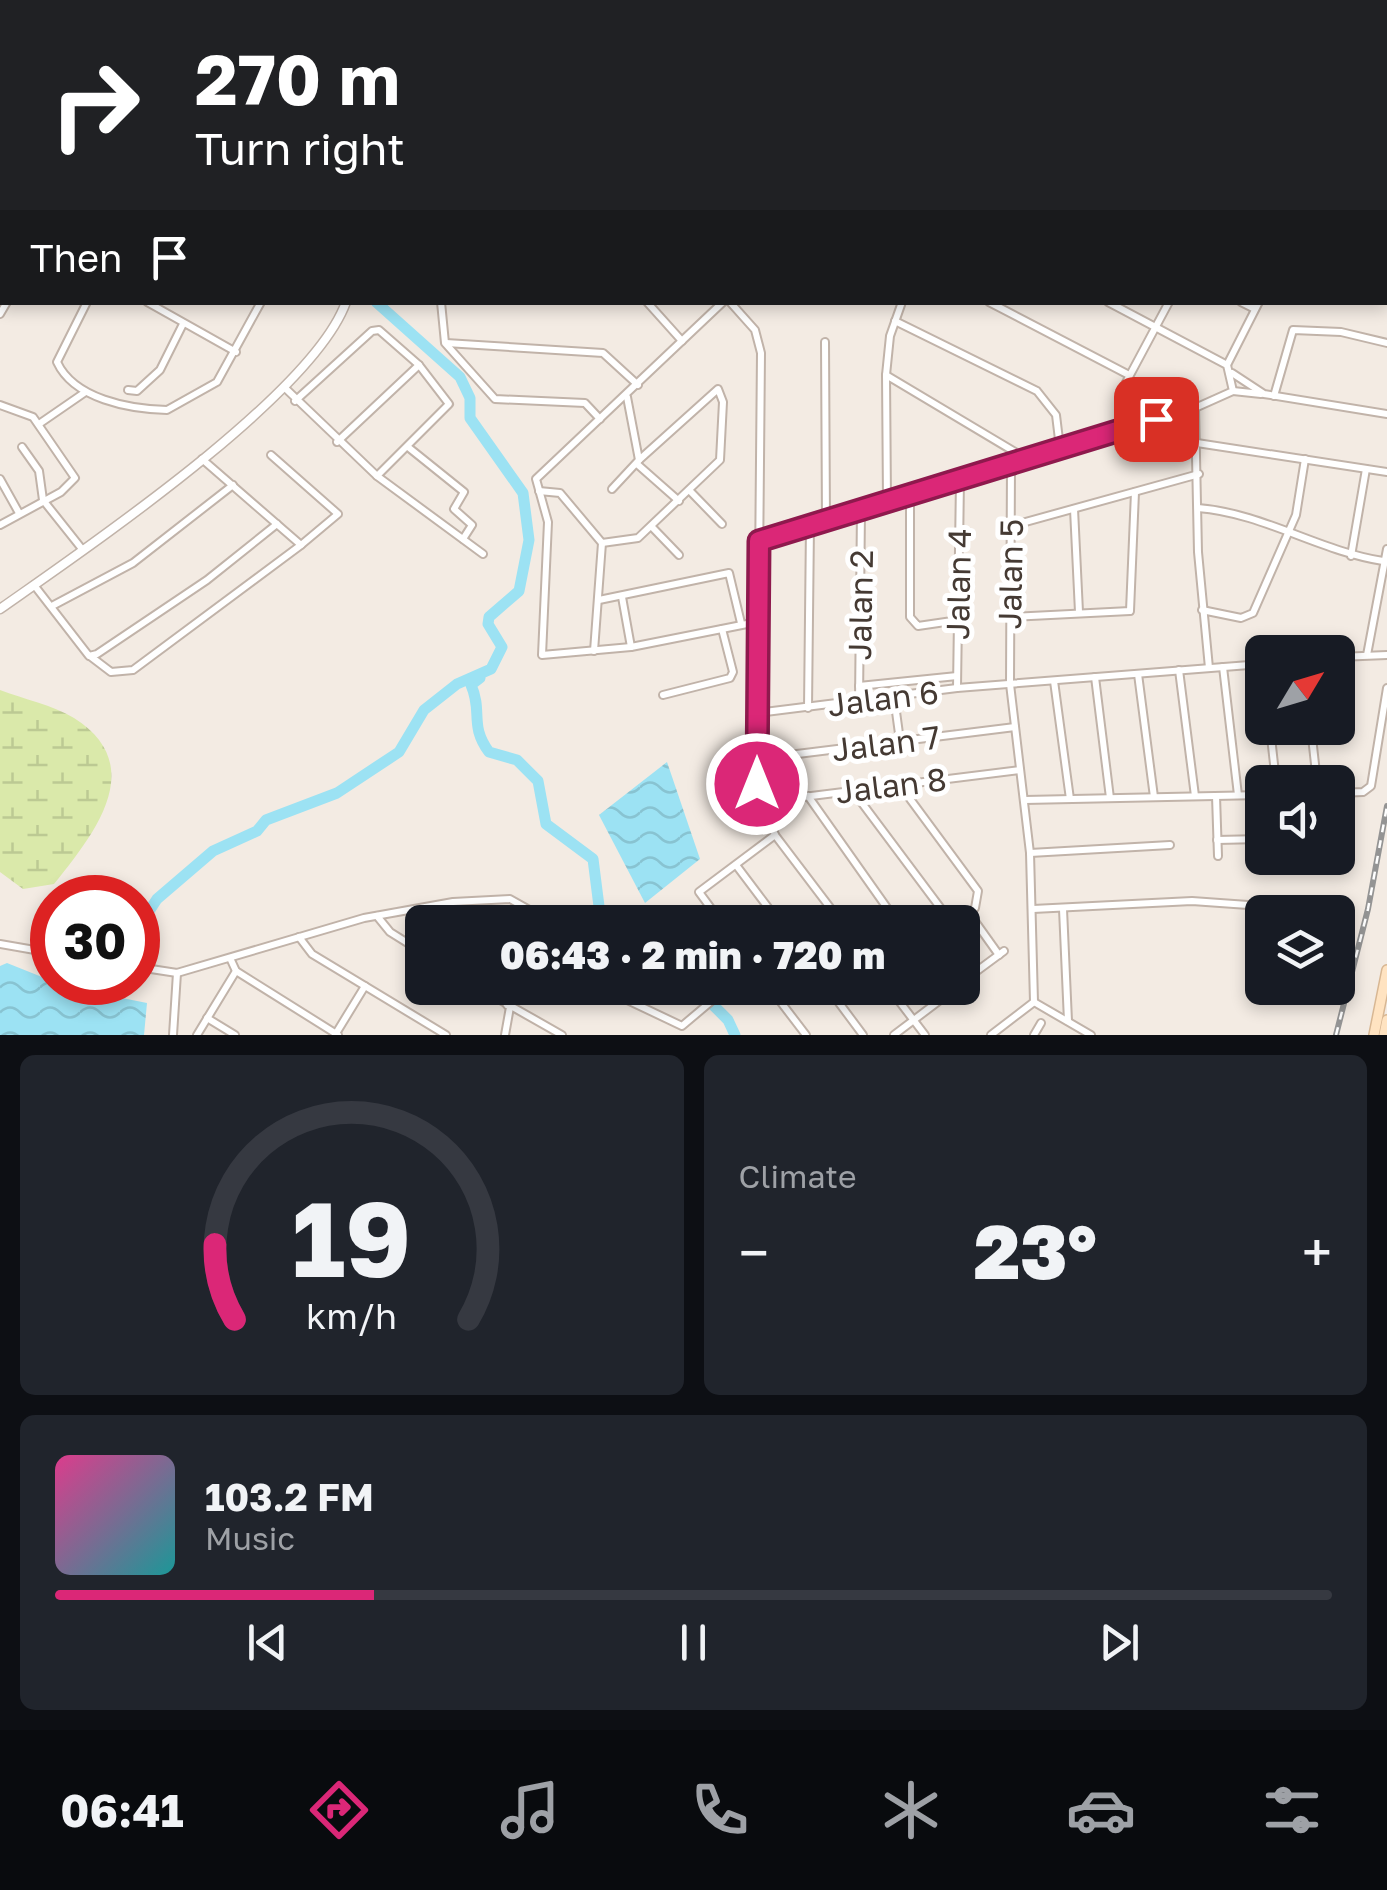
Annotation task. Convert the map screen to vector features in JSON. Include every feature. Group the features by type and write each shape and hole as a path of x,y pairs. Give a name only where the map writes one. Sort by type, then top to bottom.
{"main road":[{"path":"1374,1035 1387,970"},
{"path":"1384,1035 1387,1020"}],"street":[{"path":"86,305 57,362 84,394 167,410 217,382 258,305"},
{"path":"152,305 236,352"},
{"path":"0,609 201,458 284,388 320,347 344,305"},
{"path":"441,305 445,343 494,399 585,403 600,419"},
{"path":"650,305 682,342"},
{"path":"723,305 536,479 548,522 542,656 631,647 757,622"},
{"path":"729,305 756,330 761,353 757,759 763,802 775,835 828,905"},
{"path":"887,502 886,375 894,320 901,305"},
{"path":"995,305 1129,375"},
{"path":"1114,305 1229,369 1264,394"},
{"path":"1131,426 1121,398 1129,375 1168,305"},
{"path":"1232,392 1229,369 1256,306"},
{"path":"894,320 1037,391 1056,415 1060,448"},
{"path":"128,390 137,390 160,370 183,324"},
{"path":"295,401 372,331 379,330 419,365 449,404 378,476"},
{"path":"1274,396 1293,330 1341,332 1387,343"},
{"path":"825,342 826,520"},
{"path":"445,343 604,352 638,385"},
{"path":"338,442 419,365"},
{"path":"886,375 1026,459"},
{"path":"284,388 378,476 483,554"},
{"path":"602,542 638,538 720,460 723,402 718,389 612,490"},
{"path":"759,541 1196,408 1232,392 1387,414"},
{"path":"39,424 84,394"},
{"path":"627,395 638,462 679,501"},
{"path":"0,405 33,417 76,478 71,486 0,524"},
{"path":"1196,408 1202,610 1209,668"},
{"path":"1197,443 1387,472"},
{"path":"22,447 39,471 43,500 82,549"},
{"path":"408,447 464,492 454,509 472,525 463,539"},
{"path":"34,585 89,656 110,672 133,670 338,514 271,455"},
{"path":"201,458 302,545"},
{"path":"1202,610 1242,618 1252,613 1296,515 1305,459"},
{"name":"Jalan 5","path":"1011,464 1010,684 1030,853 1034,1002"},
{"path":"1351,556 1366,469"},
{"path":"1011,526 1199,474"},
{"path":"0,479 18,513"},
{"name":"Jalan 4","path":"958,688 960,480"},
{"path":"52,606 133,562 233,486"},
{"path":"539,491 560,493 602,542 594,652"},
{"path":"690,491 722,524"},
{"path":"1009,616 1130,611 1135,492"},
{"path":"910,495 910,617 918,626 959,620"},
{"path":"1198,508 1228,510 1351,556 1383,561"},
{"path":"1074,509 1080,612"},
{"name":"Jalan 2","path":"859,700 861,510"},
{"path":"89,656 158,615 277,524"},
{"path":"808,708 810,525"},
{"path":"652,527 679,555"},
{"path":"1367,655 1387,549"},
{"path":"598,600 729,572 742,624"},
{"path":"622,596 631,647"},
{"path":"663,695 730,678 733,672 722,629"},
{"path":"1355,656 1387,655"},
{"name":"Jalan 6","path":"757,713 958,688 1245,665"},
{"path":"1223,667 1238,795"},
{"path":"1180,670 1196,796"},
{"path":"1138,674 1154,797"},
{"path":"859,686 957,676"},
{"path":"1095,678 1110,798"},
{"path":"1054,681 1070,799"},
{"path":"1355,792 1371,786 1387,688"},
{"path":"894,696 900,741"},
{"name":"Jalan 7","path":"757,759 1014,727"},
{"name":"Jalan 8","path":"763,802 1020,770"},
{"path":"899,784 978,891 976,905"},
{"path":"852,790 941,905"},
{"path":"1025,800 1245,795"},
{"path":"808,796 885,905"},
{"path":"1216,796 1218,856"},
{"path":"708,905 698,892 775,835"},
{"path":"1217,840 1245,840"},
{"path":"1030,853 1170,845"},
{"path":"736,865 766,905"},
{"path":"437,905 510,899 521,905"},
{"path":"1032,910 1192,901 1245,905"},
{"path":"1063,909 1068,1021"},
{"path":"160,970 177,973 405,911"},
{"path":"377,916 390,932 405,941"},
{"path":"980,926 1002,953 980,969"},
{"path":"300,937 312,954 446,1035"},
{"path":"0,944 30,949"},
{"path":"230,958 236,970 337,1035 365,986"},
{"path":"197,1035 236,970"},
{"path":"173,1035 177,973"},
{"path":"991,1035 1034,1002 1091,1035"},
{"path":"636,1005 676,1025 694,1018 708,1005"},
{"path":"783,1005 806,1035"},
{"path":"841,1005 863,1035"},
{"path":"903,1005 925,1035"},
{"path":"894,1035 934,1005"},
{"path":"505,1035 508,1006 561,1035"},
{"path":"207,1018 235,1035"},
{"path":"1034,1035 1041,1023"}],"green space":[{"path":"0,690 74,718 97,737 108,757 111,779 98,823 61,875 30,875 30,888 23,889 0,872"}],"water":[{"path":"667,762 700,859 645,903 599,815"},
{"path":"7,963 30,972 30,1005 147,1005 144,1035 0,1035 0,966"}],"waterway":[{"path":"160,896 213,851 257,831 266,820 337,793 399,752 424,710 457,684 491,669 502,647 488,624 489,617 519,591 529,540 523,493 470,418 470,398 460,377 379,305"},
{"path":"480,678 471,685 483,742 489,752 517,760 538,781 546,824 593,859 599,905"},
{"path":"713,1005 728,1020 735,1035"}],"railway":[{"path":"1336,1035 1368,909 1387,806"}],"route":[{"path":"757,784 759,541 1156,419"}]}
